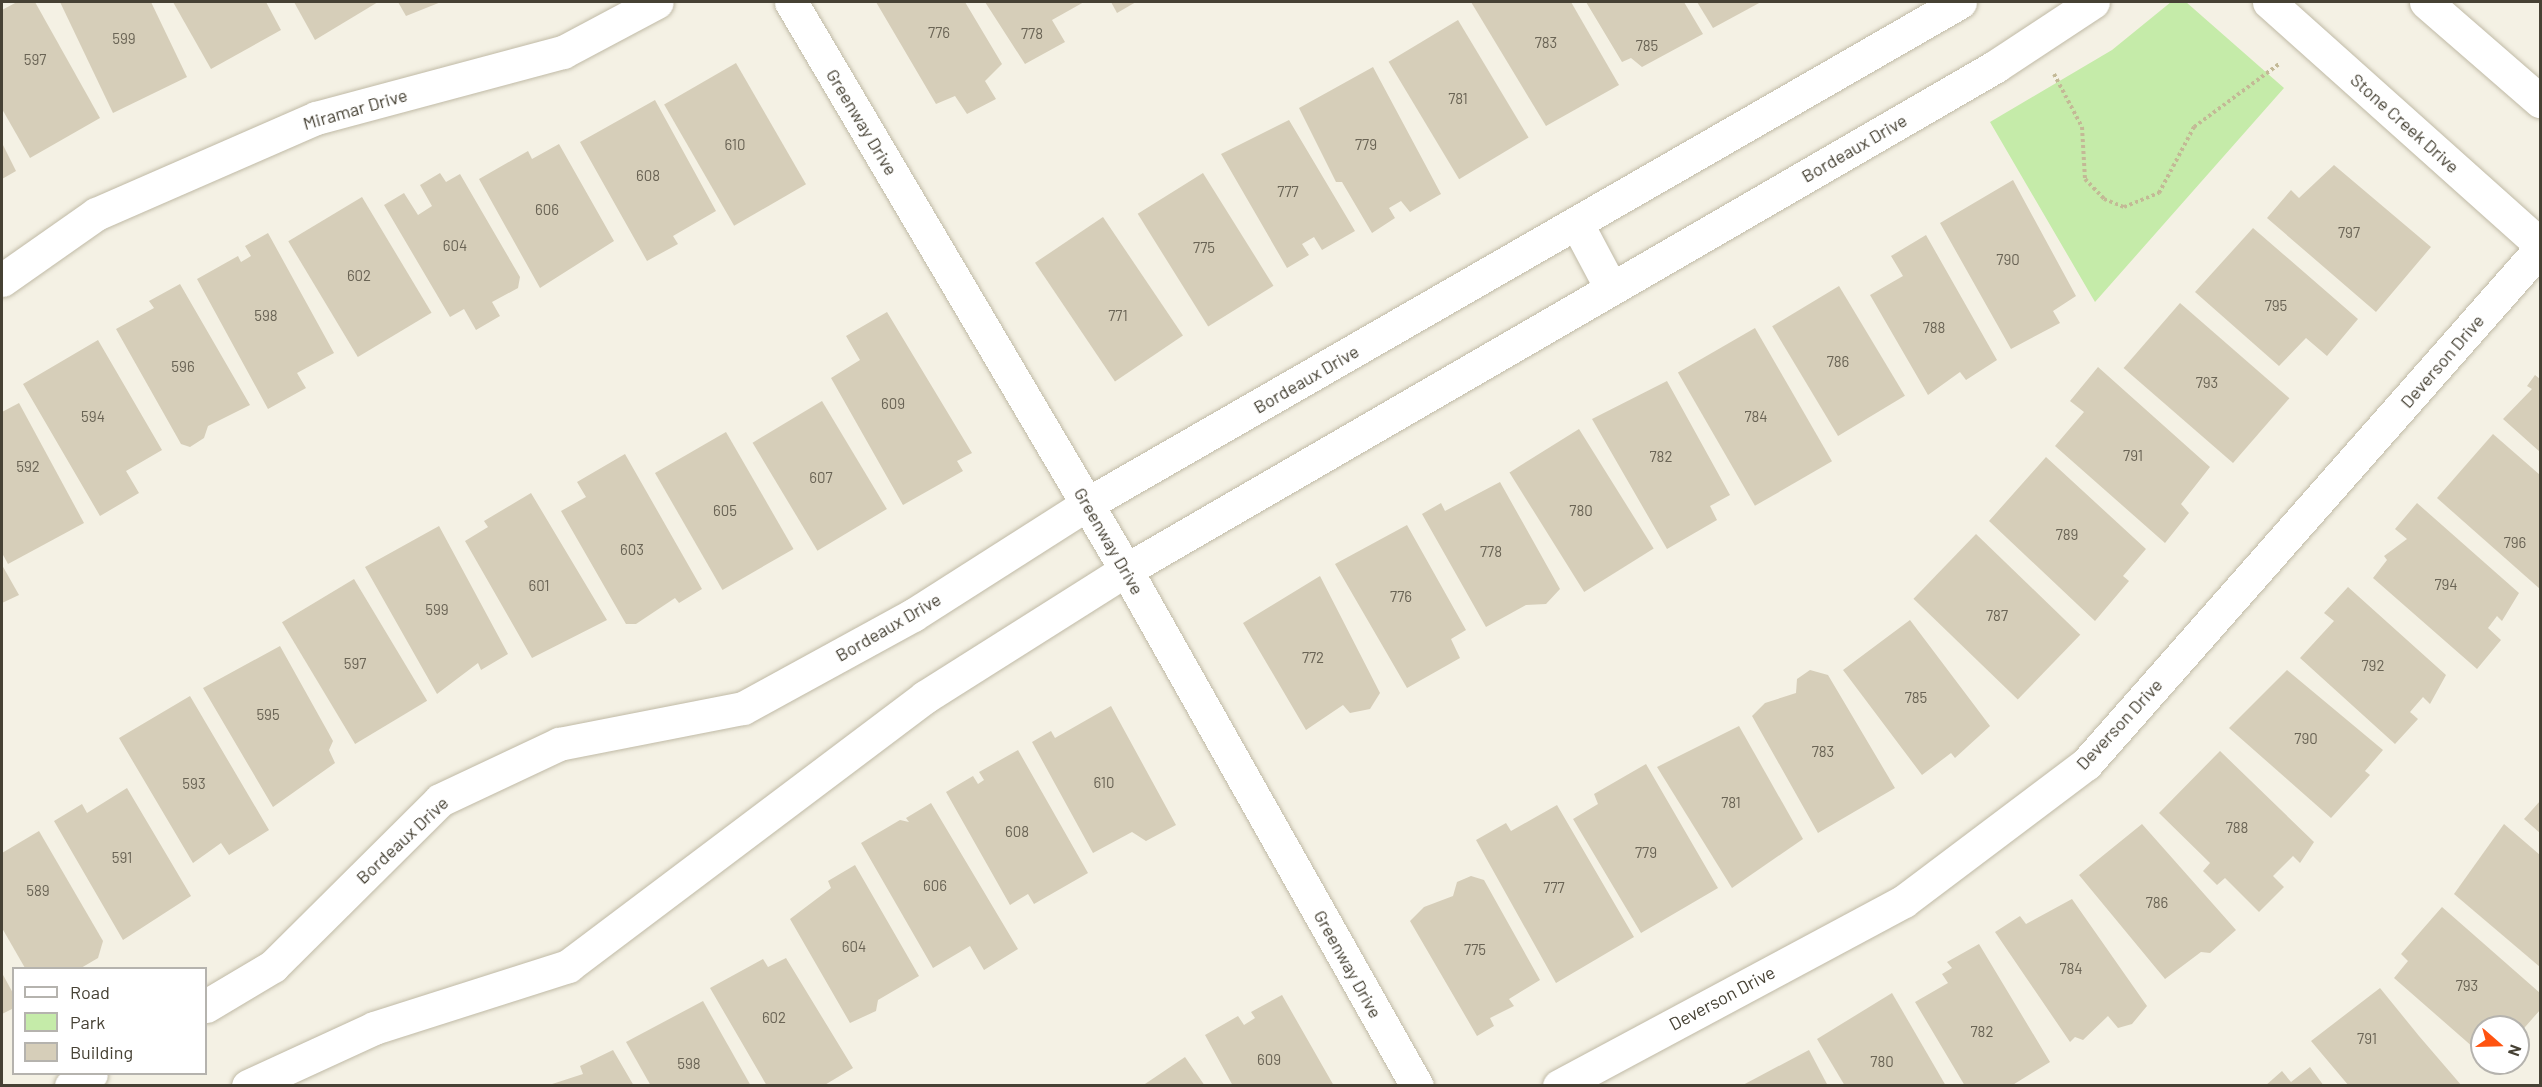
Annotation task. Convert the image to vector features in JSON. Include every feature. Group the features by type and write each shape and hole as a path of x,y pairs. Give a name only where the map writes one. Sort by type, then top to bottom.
{"street":[{"name":"Miramar Drive","path":"2,280 96,214 316,118 564,52 657,2"},
{"name":"Greenway Drive","path":"791,2 1088,504 1417,1086"},
{"name":"Bordeaux Drive","path":"207,1005 273,966 440,800 559,744 743,708 913,615 1088,504 1960,2"},
{"name":"Bordeaux Drive","path":"248,1086 374,1028 568,966 925,697 1126,570 1996,66 2093,2"},
{"name":"Stone Creek Drive","path":"2269,2 2541,247"},
{"path":"2426,2 2541,101"},
{"path":"1577,224 1611,288"},
{"name":"Deverson Drive","path":"1559,1086 1904,901 2086,764 2541,247"},
{"path":"71,1086 89,1075"}],"path":[{"path":"2054,74 2082,127 2085,179 2104,199 2124,207 2159,193 2194,127 2282,62"}],"green space":[{"path":"2171,2 2186,2 2284,88 2095,302 1990,122 2112,50"}],"building":[{"path":"17,2 35,2 100,118 30,158 2,109 2,10"},
{"path":"60,2 151,2 187,77 113,113"},
{"path":"173,2 266,2 281,30 211,69"},
{"path":"294,2 378,2 315,40"},
{"path":"398,2 441,2 406,16"},
{"path":"876,2 965,2 1002,64 985,81 996,99 967,114 955,96 936,104"},
{"path":"985,2 1084,2 1052,20 1065,42 1025,64"},
{"path":"1111,2 1136,2 1117,13"},
{"path":"1471,2 1571,2 1619,85 1546,126"},
{"path":"1586,2 1684,2 1703,34 1642,67 1631,58 1622,62"},
{"path":"1697,2 1761,2 1713,28"},
{"path":"1458,20 1529,137 1459,179 1389,62"},
{"path":"736,63 806,184 734,226 664,104"},
{"path":"1373,67 1441,194 1410,212 1401,201 1389,208 1395,218 1372,233 1342,182 1336,182 1299,108"},
{"path":"655,100 716,211 673,236 678,244 647,261 580,142"},
{"path":"1289,120 1355,231 1322,250 1314,237 1302,244 1309,255 1287,268 1221,154"},
{"path":"2,143 16,171 2,179"},
{"path":"559,144 614,241 540,288 479,179 528,151 532,159"},
{"path":"2334,165 2431,247 2376,312 2267,218 2291,190 2299,198"},
{"path":"440,173 446,182 460,174 520,277 518,288 492,302 500,316 476,330 464,309 450,317 384,205 404,193 418,215 432,206 420,185"},
{"path":"1203,173 1273,286 1208,327 1138,214"},
{"path":"2013,180 2076,296 2053,311 2060,323 2011,349 1940,223"},
{"path":"362,197 432,313 358,357 288,241"},
{"path":"1103,217 1183,336 1115,381 1035,263"},
{"path":"2253,228 2358,319 2327,356 2306,338 2279,366 2195,292"},
{"path":"268,233 334,353 297,373 306,388 268,409 197,279 238,256 241,262 251,256 245,246"},
{"path":"1926,235 1997,360 1966,380 1960,372 1928,395 1870,295 1903,276 1891,256"},
{"path":"180,284 250,405 208,426 204,438 190,447 181,444 116,329 154,308 149,301"},
{"path":"1839,286 1905,396 1838,436 1772,326"},
{"path":"2180,303 2289,398 2233,463 2124,368"},
{"path":"887,312 972,453 957,461 963,471 903,505 831,378 860,360 846,336"},
{"path":"1755,328 1832,461 1755,506 1678,372"},
{"path":"98,340 162,450 126,471 139,493 100,516 23,384"},
{"path":"2098,367 2210,467 2181,504 2189,513 2165,543 2055,446 2084,412 2070,401"},
{"path":"2535,375 2540,379 2540,452 2503,419 2532,389 2527,386"},
{"path":"1667,381 1730,495 1710,506 1717,520 1667,549 1592,419"},
{"path":"822,401 887,509 817,551 753,443"},
{"path":"19,403 84,523 8,564 2,553 2,412"},
{"path":"1579,429 1654,549 1584,592 1509,472"},
{"path":"726,432 794,549 722,590 655,473"},
{"path":"2493,434 2540,475 2540,589 2437,498"},
{"path":"625,454 702,589 679,603 675,598 636,624 626,624 561,511 586,497 577,482"},
{"path":"2046,457 2146,549 2123,576 2129,581 2095,621 1989,521"},
{"path":"1500,482 1560,589 1546,604 1526,605 1486,627 1422,514 1441,503 1445,511"},
{"path":"531,493 607,620 532,658 465,541 488,527 484,521"},
{"path":"2417,503 2519,593 2502,621 2497,616 2488,628 2501,640 2477,669 2373,578 2387,560 2384,556 2407,539 2395,529"},
{"path":"1407,525 1466,630 1451,639 1460,658 1407,688 1335,564"},
{"path":"439,526 508,654 481,670 478,663 437,694 365,567"},
{"path":"1976,534 2080,635 2018,699 1913,599"},
{"path":"2,565 19,595 2,603"},
{"path":"1320,576 1380,693 1370,709 1350,713 1343,705 1306,730 1243,623"},
{"path":"354,579 427,701 355,744 282,622"},
{"path":"2348,587 2446,675 2430,704 2423,697 2410,712 2418,719 2395,744 2300,658 2334,621 2324,613"},
{"path":"1910,620 1990,726 1955,758 1951,753 1922,775 1843,670"},
{"path":"280,646 333,741 329,750 335,763 273,807 203,688"},
{"path":"1810,670 1828,675 1895,788 1818,833 1752,716 1765,703 1796,693 1797,679"},
{"path":"2287,670 2383,750 2365,771 2370,775 2331,818 2229,728"},
{"path":"190,696 269,830 229,855 221,843 193,863 119,738"},
{"path":"1111,706 1176,825 1146,841 1132,832 1093,853 1032,742 1051,731 1055,738"},
{"path":"1739,726 1803,839 1732,888 1657,767"},
{"path":"1018,750 1088,873 1034,904 1028,894 1010,905 946,792 973,776 978,784 984,780 979,772"},
{"path":"2220,751 2314,842 2300,863 2293,856 2273,876 2284,887 2259,912 2225,878 2217,885 2203,871 2210,863 2159,813"},
{"path":"1646,764 1718,888 1641,933 1573,819 1598,804 1594,794"},
{"path":"127,788 191,896 123,940 54,821 82,804 87,813"},
{"path":"2540,801 2540,833 2524,819"},
{"path":"931,803 1018,949 984,970 970,946 933,968 861,843 900,820 909,822 906,818"},
{"path":"1557,805 1634,937 1556,983 1476,840 1506,823 1511,831"},
{"path":"2142,824 2236,930 2210,953 2201,952 2165,979 2079,875"},
{"path":"2504,824 2540,855 2540,967 2454,894"},
{"path":"39,831 103,941 98,958 83,967 24,967 2,928 2,853"},
{"path":"855,865 919,976 878,1000 876,1011 850,1023 790,919 831,888 828,881"},
{"path":"1471,876 1484,880 1540,980 1509,999 1514,1006 1490,1018 1494,1026 1477,1036 1410,921 1424,907 1453,896 1457,882"},
{"path":"2072,899 2147,1006 2132,1024 2118,1028 2108,1016 2083,1040 2075,1037 2070,1042 1995,932 2020,916 2026,924"},
{"path":"2442,907 2540,993 2540,1010 2530,1021 2530,1015 2470,1015 2470,1044 2394,978 2408,961 2401,954"},
{"path":"1979,944 2050,1062 2011,1086 1965,1086 1915,1002 1948,983 1942,974 1952,968 1947,962"},
{"path":"786,958 853,1068 823,1086 767,1086 710,988 763,959 768,967"},
{"path":"2,973 12,991 12,1009 2,1014"},
{"path":"2380,988 2462,1086 2349,1086 2311,1041"},
{"path":"1892,993 1946,1086 1845,1086 1817,1039"},
{"path":"1282,995 1334,1086 1233,1086 1205,1035 1238,1016 1244,1025 1255,1018 1251,1012"},
{"path":"703,1001 751,1086 651,1086 626,1042"},
{"path":"613,1050 634,1086 546,1086 583,1074 580,1066"},
{"path":"1809,1050 1828,1086 1741,1086"},
{"path":"1185,1057 1205,1086 1142,1086"},
{"path":"2310,1067 2324,1086 2265,1086 2282,1071 2291,1082"}]}
